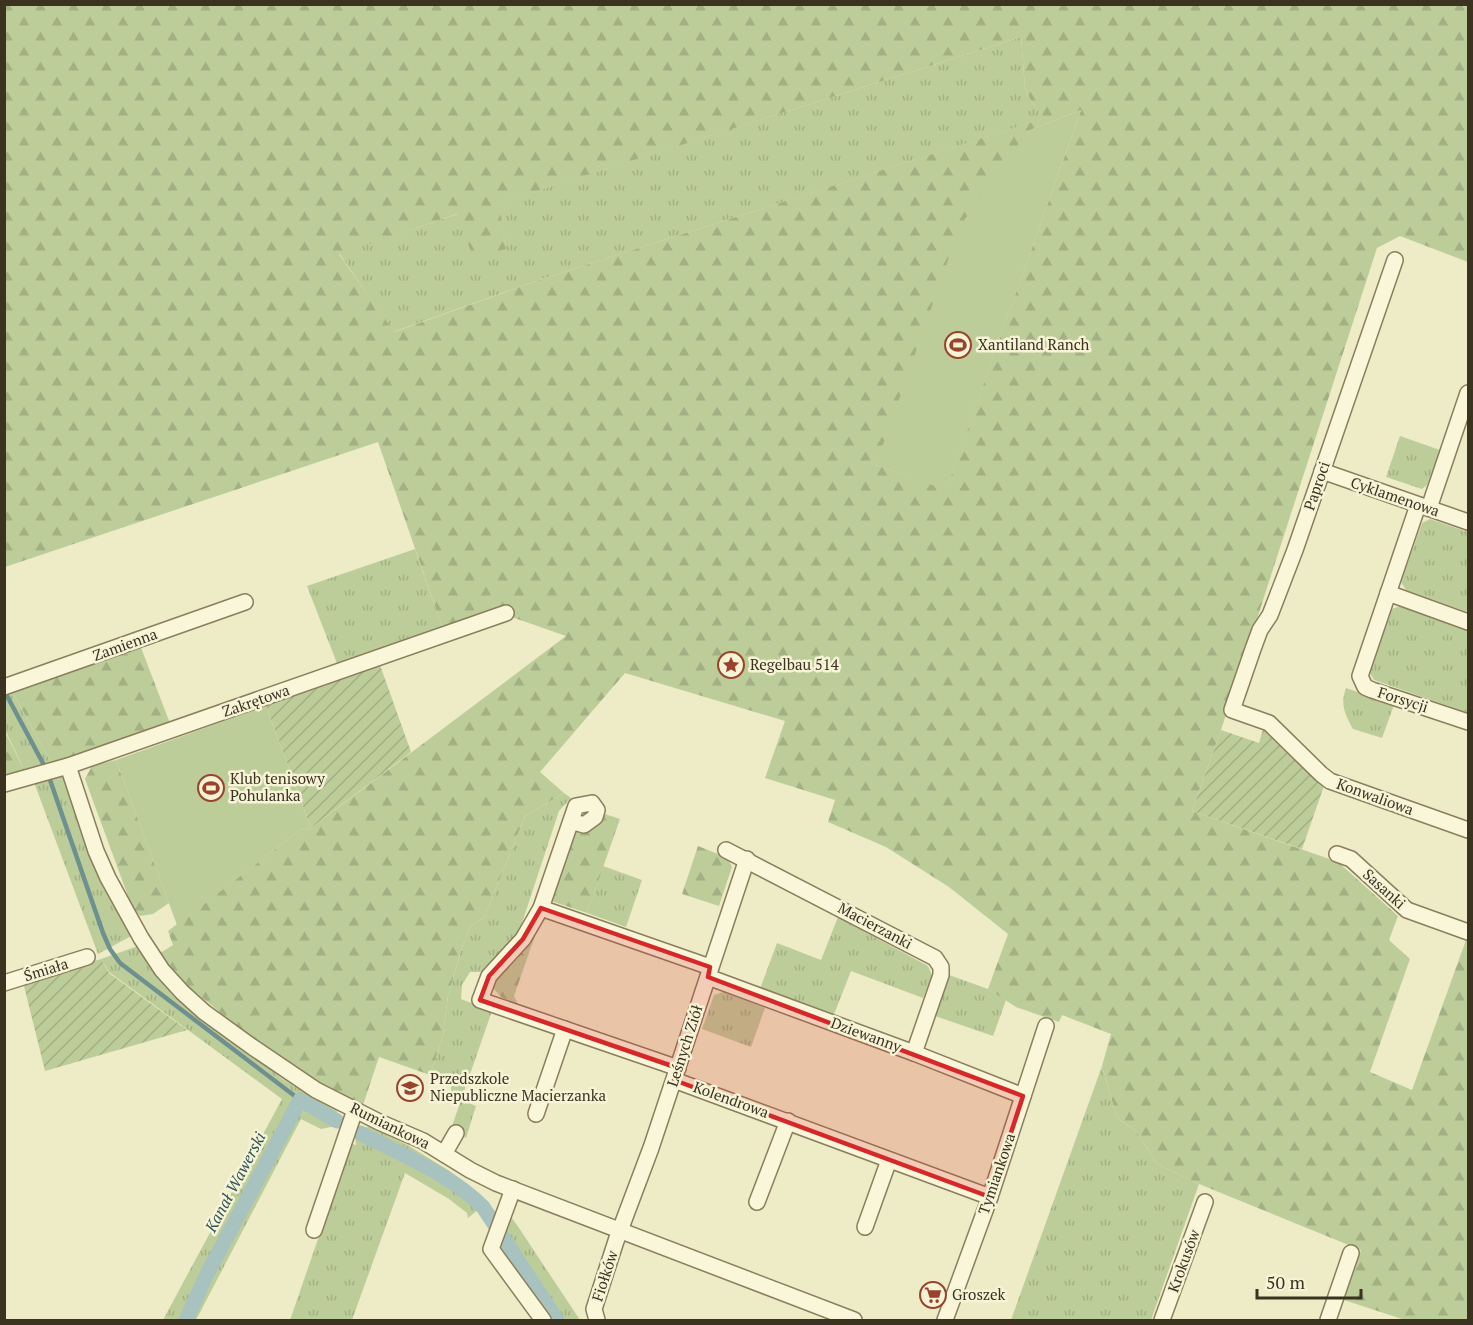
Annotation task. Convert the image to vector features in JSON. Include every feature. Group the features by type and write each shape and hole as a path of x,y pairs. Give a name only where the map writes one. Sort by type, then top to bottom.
{"street":[{"name":"Paproci","path":"1232,710 1260,630 1270,615 1291,561 1395,260"},
{"name":"Forsycji","path":"1468,393 1388,593 1359,676 1361,682 1372,690 1468,722"},
{"name":"Cyklamenowa","path":"1322,471 1468,522"},
{"path":"1388,593 1468,622"},
{"name":"Zamienna","path":"7,686 245,602"},
{"name":"Zakrętowa","path":"4,784 60,768 506,613"},
{"name":"Konwaliowa","path":"1232,710 1269,723 1330,781 1468,830"},
{"name":"Rumiankowa","path":"60,768 123,907 162,970 204,1012 251,1046 316,1090 423,1141 470,1170 620,1231 854,1320"},
{"path":"541,908 576,806 592,803"},
{"name":"Macierzanki","path":"726,849 935,958 941,967 941,975 914,1053"},
{"name":"Sasanki","path":"1337,854 1351,859 1407,910 1468,931"},
{"name":"Leśnych Ziół","path":"620,1231 651,1148 747,859"},
{"name":"Dziewanny","path":"541,908 1023,1096"},
{"name":"Kolendrowa","path":"541,908 523,939 489,976 480,1000 565,1029 788,1121 990,1197"},
{"name":"Śmiała","path":"4,982 87,957"},
{"name":"Tymiankowa","path":"945,1320 990,1197 1046,1026"},
{"path":"536,1114 565,1029"},
{"path":"314,1230 355,1110"},
{"name":"Kolendrowa","path":"757,1202 788,1121"},
{"path":"444,1154 456,1133"},
{"path":"865,1227 889,1160"},
{"path":"513,1189 491,1249 543,1320"},
{"name":"Krokusów","path":"1162,1320 1205,1202"},
{"name":"Fiołków","path":"597,1320 594,1309 620,1231"},
{"path":"1328,1320 1351,1252"}],"highlighted area":[{"path":"541,908 710,967 708,977 1023,1096 990,1197 674,1080 678,1068 480,1000 489,976 523,939"}],"green space":[{"path":"4,5 1468,5 1468,262 1400,236 1377,248 1221,730 1192,811 1338,862 1398,916 1389,940 1410,959 1370,1072 1412,1090 1466,940 1468,941 1468,1320 1405,1320 1344,1300 1361,1250 1199,1184 1157,1164 1137,1132 1117,1118 1102,1066 1111,1034 1062,1015 1059,1022 1016,1007 988,989 1008,934 949,887 886,847 828,822 835,800 765,778 785,721 625,673 540,772 564,793 525,816 484,918 471,925 448,996 443,1036 430,1075 379,1057 362,1108 308,1077 240,1029 181,980 160,953 173,945 168,931 300,830 311,828 566,636 494,611 443,629 378,442 5,567","holes":["1021,37 1025,88 1032,103 1045,118 539,280 394,332 339,254 457,214 473,257 506,249 499,203","1081,110 946,489 876,465 1028,131"]},
{"path":"1021,37 1025,88 1032,103 1046,118 539,280 393,332 339,253 458,214 506,249 498,203"},
{"name":"Xantiland Ranch","path":"1081,110 946,490 876,465 960,226 1028,131"},
{"path":"1400,436 1440,450 1427,485 1422,489 1386,477"},
{"path":"1430,519 1468,532 1468,612 1406,590 1401,582 1422,523"},
{"path":"415,549 443,629 338,666 307,586"},
{"path":"1400,606 1468,629 1468,713 1374,680 1370,673 1392,609"},
{"path":"140,645 171,726 53,766 12,691"},
{"path":"380,665 411,752 311,828 266,706"},
{"path":"1346,688 1394,705 1382,738 1353,729 1344,709 1343,699"},
{"path":"12,691 53,766 26,773 5,730 4,694"},
{"name":"Klub tenisowy Pohulanka","path":"266,706 311,828 300,830 177,925 116,760"},
{"path":"1263,729 1324,786 1302,849 1192,811 1221,730 1259,743"},
{"path":"4,730 26,773 4,779"},
{"path":"116,760 169,903 153,914 140,916 132,907 85,779 92,766"},
{"path":"61,775 66,778 111,898 133,935 98,954 35,785 35,782"},
{"path":"564,793 571,798 559,811 519,932 501,956 483,972 470,972 462,985 461,999 492,1011 461,1100 451,1096 451,1082 430,1075 443,1036 448,996 462,947 471,925 484,918 525,816"},
{"path":"590,809 620,819 587,913 554,902 549,894 575,821"},
{"path":"698,846 728,858 732,867 719,906 682,894"},
{"path":"603,866 642,880 626,927 587,913"},
{"path":"838,917 928,966 932,975 923,998 851,971 833,1017 760,989 777,943 821,960"},
{"path":"537,930 514,996 518,1004 501,997 493,988 498,973"},
{"path":"135,947 143,948 169,989 281,1078 336,1109 339,1117 336,1126 321,1129 301,1119 196,1320 163,1320 282,1099 109,972 101,959"},
{"path":"101,959 109,973 187,1030 45,1071 23,982"},
{"path":"949,975 988,989 1006,1000 993,1036 935,1016"},
{"path":"723,992 765,1008 751,1047 702,1029 714,995"},
{"path":"1102,1066 1117,1118 1137,1132 1157,1164 1199,1184 1151,1320 1011,1320"},
{"path":"461,1100 476,1106 466,1138 451,1129"},
{"path":"369,1127 406,1144 451,1172 485,1204 468,1218 467,1213 449,1199 405,1173 352,1320 290,1320 351,1144 356,1145 355,1135 359,1128"},
{"path":"511,1217 580,1320 547,1320 502,1248"}],"waterway":[{"path":"6,694 45,767"},
{"path":"49,777 103,933 120,963 300,1100"},
{"name":"Kanał Wawerski","path":"186,1320 207,1274 300,1100 337,1121"},
{"name":"Kanał Wawerski","path":"360,1133 440,1174 483,1207 557,1320"}],"place":[{"name":"Xantiland Ranch","path":"958,345"},
{"name":"Regelbau 514","path":"731,665"},
{"name":"Klub tenisowy Pohulanka","path":"211,788"},
{"name":"Przedszkole Niepubliczne Macierzanka","path":"410,1088"},
{"name":"Groszek","path":"933,1295"}]}
